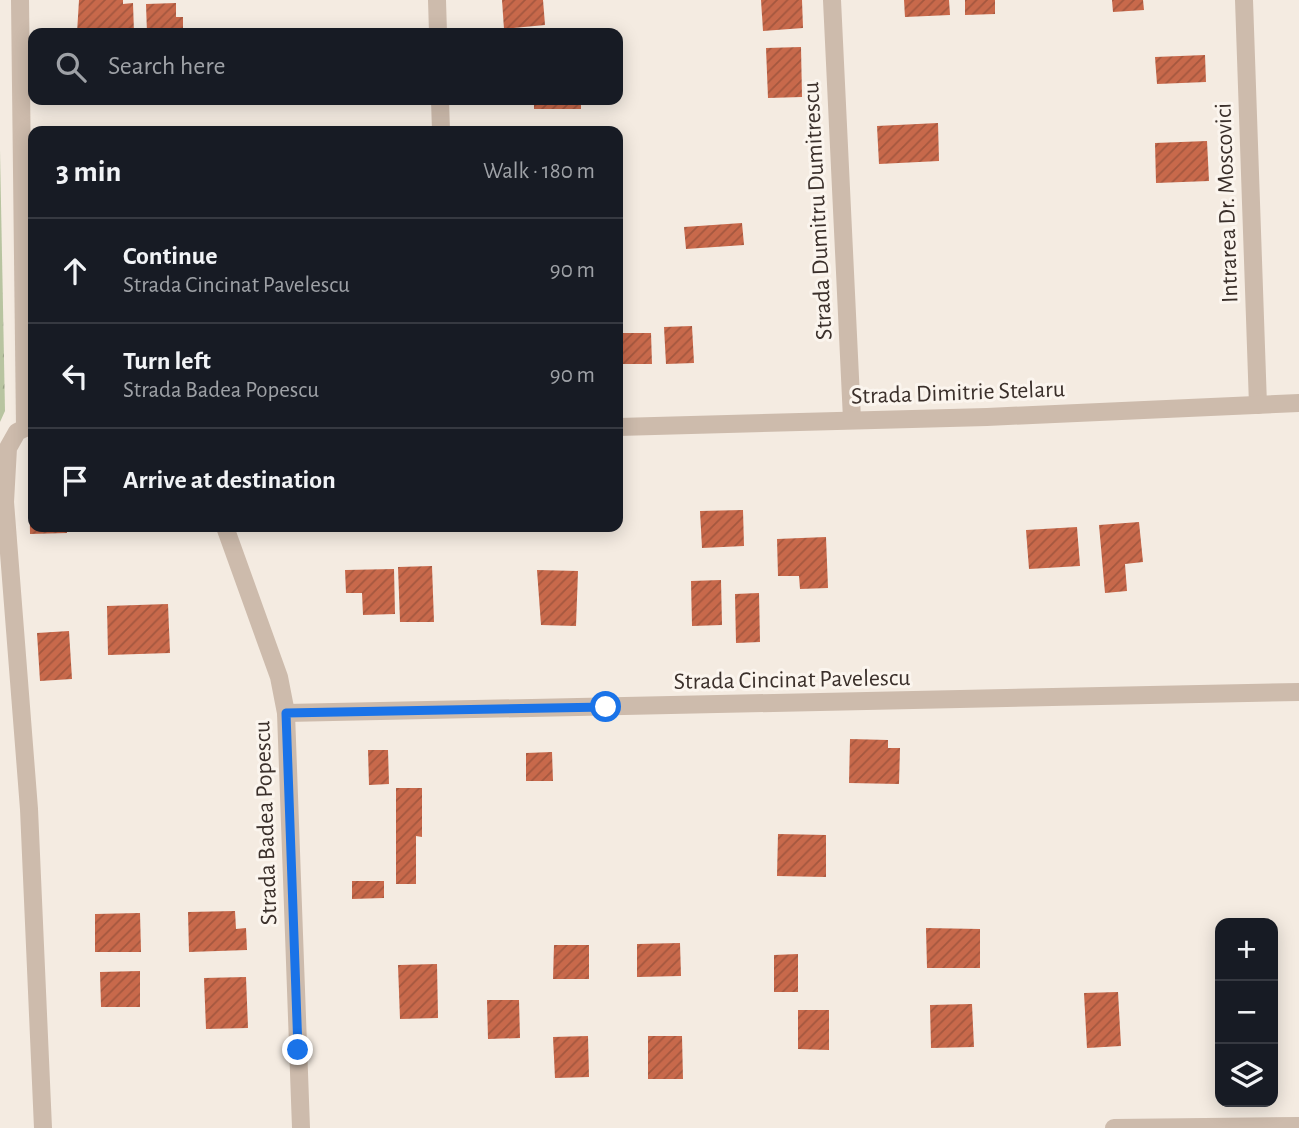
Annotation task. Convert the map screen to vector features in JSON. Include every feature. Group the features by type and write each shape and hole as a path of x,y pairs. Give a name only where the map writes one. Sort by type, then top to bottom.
{"street":[{"path":"20,0 28,380"},
{"path":"437,0 438,28"},
{"name":"Strada Dumitru Dumitrescu","path":"832,0 852,419"},
{"name":"Intrarea Dr. Moscovici","path":"1244,0 1258,405"},
{"path":"440,105 440,126"},
{"name":"Strada Dimitrie Stelaru","path":"623,427 987,417 1299,403"},
{"path":"28,428 17,432 8,448 5,502 29,809 43,1128"},
{"name":"Strada Badea Popescu","path":"227,532 279,677 286,713 301,1128"},
{"name":"Strada Cincinat Pavelescu","path":"286,713 1299,692"},
{"path":"1114,1128 1299,1126"}],"green space":[{"path":"0,150 5,411 0,422"}],"building":[{"path":"79,0 123,0 123,4 133,3 134,28 77,28"},
{"path":"502,0 543,0 545,25 504,28"},
{"path":"761,0 802,0 803,28 763,31"},
{"path":"904,0 949,0 950,15 905,17"},
{"path":"965,0 995,0 995,14 965,15"},
{"path":"1112,0 1143,0 1144,10 1113,12"},
{"path":"176,3 176,17 183,17 183,28 147,28 146,4"},
{"path":"801,47 802,97 768,98 766,48"},
{"path":"1205,55 1206,82 1157,84 1155,57"},
{"path":"534,105 581,105 581,109 534,109"},
{"path":"938,123 939,161 879,164 877,126"},
{"path":"1207,141 1209,181 1156,183 1155,143"},
{"path":"742,223 744,245 686,249 684,227"},
{"path":"692,326 694,363 666,364 664,327"},
{"path":"623,333 651,333 652,364 623,364"},
{"path":"743,510 744,546 702,548 700,511"},
{"path":"1139,522 1143,562 1125,564 1127,591 1105,593 1099,525"},
{"path":"1077,527 1080,566 1029,569 1026,530"},
{"path":"30,532 67,532 67,533"},
{"path":"826,537 828,588 800,589 799,576 778,576 777,539"},
{"path":"432,566 434,622 400,622 398,567"},
{"path":"394,569 395,614 363,615 362,593 346,593 345,570"},
{"path":"537,570 578,571 576,626 541,625"},
{"path":"721,580 722,625 692,626 691,581"},
{"path":"759,593 760,642 736,643 735,594"},
{"path":"168,604 170,653 108,655 107,606"},
{"path":"69,631 72,679 40,681 37,633"},
{"path":"850,739 888,740 888,748 900,748 899,784 849,783"},
{"path":"368,750 388,750 389,784 369,785"},
{"path":"552,752 553,781 526,781 526,753"},
{"path":"396,788 422,788 422,837 416,836 416,884 396,884"},
{"path":"778,834 826,835 826,877 777,876"},
{"path":"352,881 384,881 384,898 352,899"},
{"path":"235,911 236,929 246,928 247,950 189,952 188,912"},
{"path":"140,913 141,952 95,952 95,914"},
{"path":"926,928 980,929 980,968 927,968"},
{"path":"680,943 681,976 637,977 637,944"},
{"path":"554,945 589,945 589,979 553,979"},
{"path":"798,954 798,992 774,992 774,955"},
{"path":"437,964 438,1018 400,1019 398,965"},
{"path":"140,971 140,1007 101,1007 100,972"},
{"path":"246,977 248,1028 206,1029 204,978"},
{"path":"1118,992 1121,1046 1087,1048 1084,993"},
{"path":"487,1000 519,1000 520,1038 488,1039"},
{"path":"972,1004 974,1047 931,1048 930,1005"},
{"path":"798,1010 829,1010 829,1050 798,1049"},
{"path":"588,1036 589,1077 555,1078 553,1037"},
{"path":"648,1036 682,1036 683,1079 648,1079"}],"route":[{"path":"298,1050 286,713 606,707"}]}
